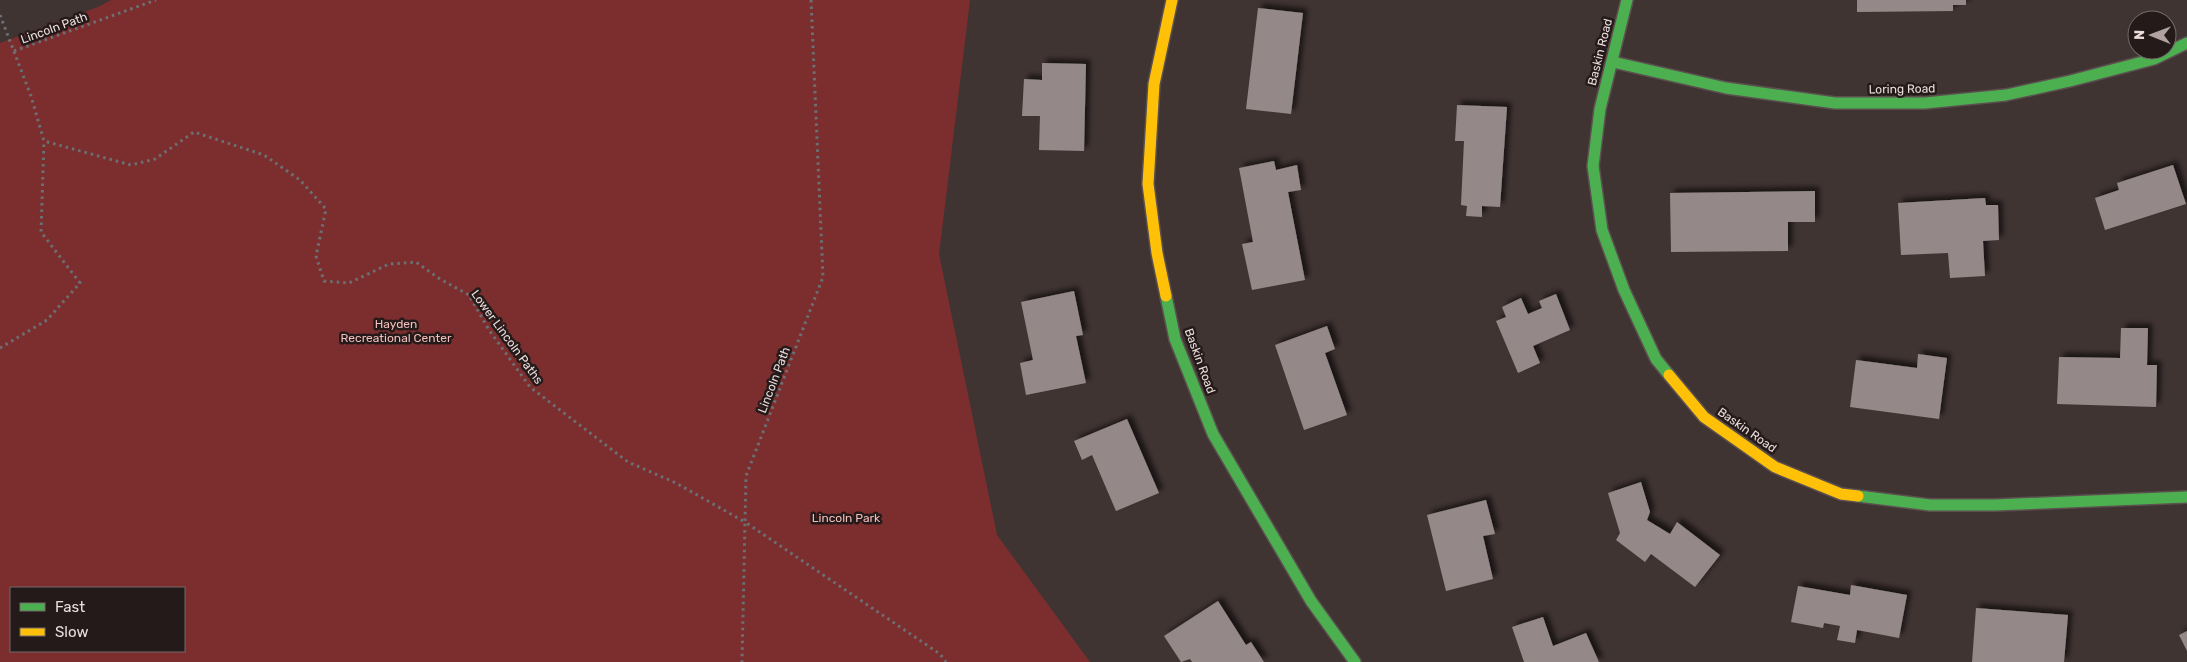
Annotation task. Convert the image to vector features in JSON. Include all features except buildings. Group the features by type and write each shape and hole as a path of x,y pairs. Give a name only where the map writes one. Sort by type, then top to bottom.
{"street":[{"name":"Baskin Road","path":"1172,0 1154,84 1148,184 1157,253 1176,339 1212,434 1311,601 1355,662"},
{"name":"Baskin Road","path":"1627,0 1600,109 1593,166 1602,230 1624,290 1656,359 1704,417 1776,467 1841,494 1930,505 1995,505 2187,497"},
{"name":"Loring Road","path":"1613,62 1726,88 1835,103 1925,103 2006,95 2061,83 2154,59 2187,43"}],"path":[{"name":"Lincoln Path","path":"14,51 156,0"},
{"name":"Lincoln Path","path":"742,662 746,476 823,277 810,0"},
{"path":"0,14 31,96 44,141 41,232 80,283 47,320 0,348"},
{"name":"Lower Lincoln Paths","path":"44,141 131,165 155,159 194,132 264,155 300,180 326,209 316,256 324,281 349,283 390,264 416,262 440,279 469,295 489,330 530,387 628,462 676,483 745,522"},
{"path":"745,522 940,654 946,662"}],"green space":[{"name":"Hayden Recreational Center","path":"111,0 970,0 939,254 997,535 1090,662 0,662 0,43 98,7"}],"traffic: fast":[{"path":"1627,0 1600,109 1593,166 1602,230 1624,290 1656,359 1669,375"},
{"path":"1613,62 1726,88 1835,103 1925,103 2006,95 2070,81 2154,59 2187,43"},
{"path":"1166,296 1175,339 1213,434 1311,601 1355,662"},
{"path":"1858,496 1930,505 1995,505 2187,497"}],"traffic: slow":[{"path":"1166,296 1157,253 1148,184 1154,84 1172,0"},
{"path":"1669,375 1704,417 1775,467 1841,494 1858,496"}],"park label":[{"name":"Lincoln Park","path":"846,518"}]}
